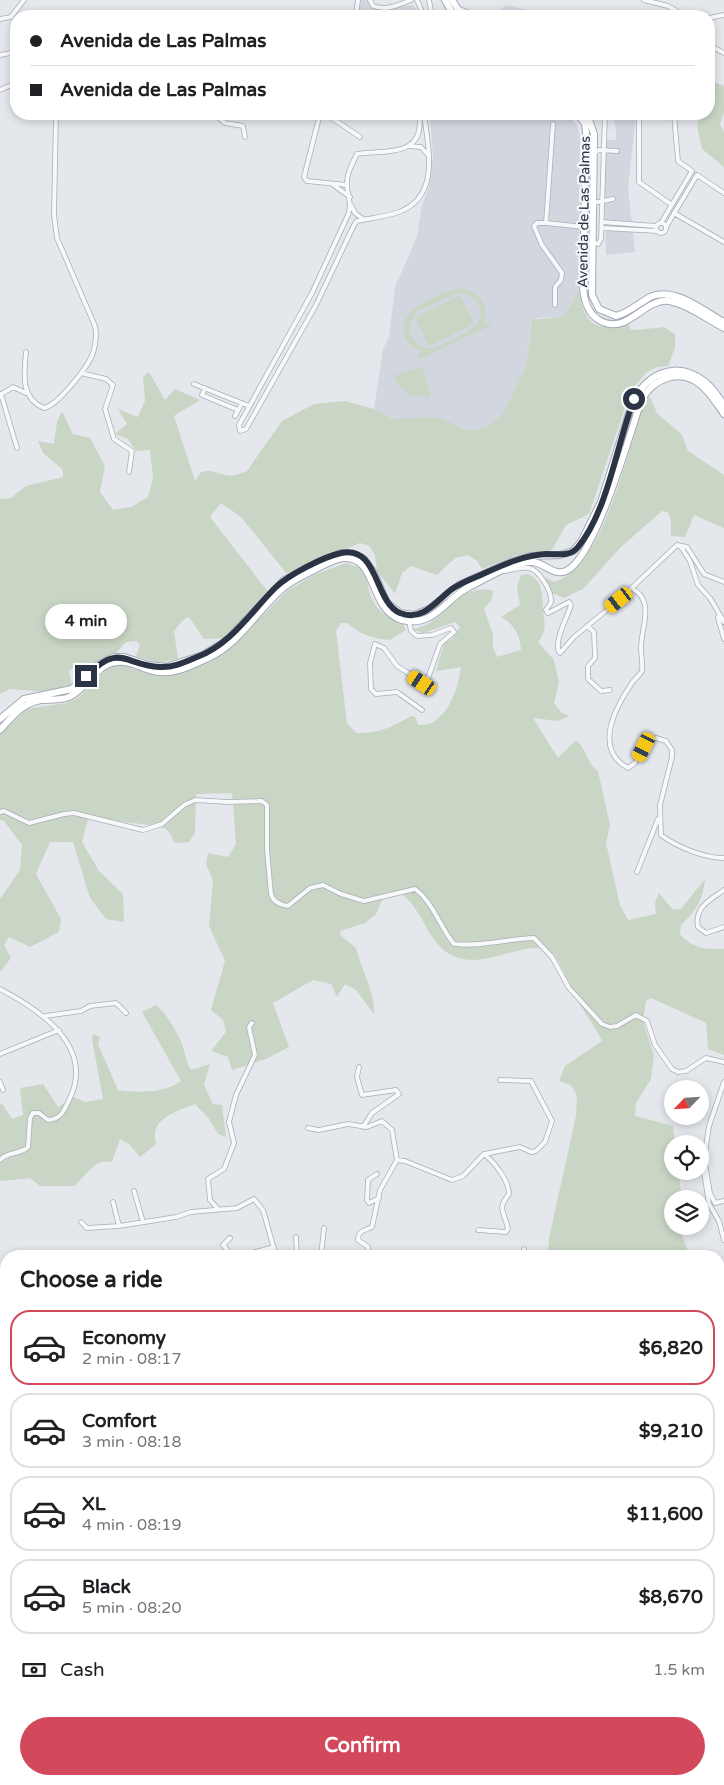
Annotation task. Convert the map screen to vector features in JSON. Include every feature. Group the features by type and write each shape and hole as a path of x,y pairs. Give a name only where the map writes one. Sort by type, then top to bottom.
{"main road":[{"path":"452,0 457,8"},
{"name":"Avenida de Las Palmas","path":"582,120 586,132 583,295 586,305 596,318 604,323 618,324 633,318 653,304 669,301 724,328"},
{"name":"Avenida de Las Palmas","path":"589,120 594,134 592,295 597,307 604,313 620,315 651,297 666,294 676,295 724,322"},
{"path":"568,554 578,546 596,513 631,407 638,392 646,382 657,375 670,371 692,374 709,385 724,406"},
{"path":"0,730 27,704 70,696 99,670 113,662 130,663 155,672 166,672 208,658 231,643 283,588 323,566 343,558 350,559 363,566 371,578 384,609 397,618 409,621 429,619 458,593 502,572 531,562 540,563 561,572 568,570 575,563 602,516 641,401 650,387 668,377 692,379 707,391 724,414"},
{"path":"0,719 24,699 72,689 94,668 113,657 124,657 149,665 166,667 203,655 226,640 284,580 340,554 354,554 364,559 374,573 387,603 400,613 414,615 430,609 459,585 525,557 568,554 573,557 575,563"},
{"path":"548,568 548,559 551,554"}],"street":[{"path":"16,10 24,0"},
{"path":"370,0 373,6 380,8 399,5 411,0"},
{"path":"644,0 668,6 675,10"},
{"path":"457,8 462,10"},
{"path":"17,448 0,394 13,387 26,393 40,407 48,407 56,403 81,373 93,354 96,332 57,238 54,215 56,120"},
{"path":"221,120 225,123 243,126 245,137"},
{"path":"318,120 304,177 307,181 347,184"},
{"path":"335,120 360,137"},
{"path":"364,220 355,213 351,205 347,184 351,166 357,154 398,151 407,147 418,138 419,120"},
{"path":"351,205 312,293 238,425 241,431 246,429 253,418 316,305 354,225 364,220 400,212 420,198 426,184 429,157 425,120"},
{"path":"592,235 594,243 600,244 605,120"},
{"path":"639,120 640,182 672,205"},
{"path":"602,222 656,226 661,223 692,171 678,161 675,120"},
{"path":"546,223 553,124"},
{"path":"418,138 422,145 428,143"},
{"path":"407,147 421,147 429,157"},
{"path":"594,155 597,150 617,151"},
{"path":"602,228 664,232 697,175 724,193"},
{"path":"328,183 338,186 350,197"},
{"path":"592,194 602,199"},
{"path":"592,205 602,199 612,198"},
{"path":"674,213 724,242"},
{"path":"346,219 352,221 354,225"},
{"path":"554,305 555,287 561,280 562,273 542,245 534,226 537,223 546,223 584,227"},
{"path":"661,223 666,227"},
{"path":"656,226 658,231"},
{"path":"26,352 24,374 26,393"},
{"path":"81,373 106,379 113,385 106,409 114,439 132,451 129,472"},
{"path":"194,384 249,406"},
{"path":"205,388 202,395 238,410"},
{"path":"235,416 242,403"},
{"path":"677,545 687,547 704,574 724,582"},
{"path":"502,572 527,568 535,571 541,577 551,598 551,603 546,610 548,613 569,602 571,605 561,629 559,653 564,651 574,637 677,545"},
{"path":"677,545 681,547 690,561 698,585 710,598 724,622"},
{"path":"631,588 642,596 644,600 646,624 641,648 642,671 632,682 614,713 609,728 609,742 618,762 628,768 635,764 644,747 651,739 666,740 672,750 672,764 662,796 659,816 637,872"},
{"path":"719,614 718,618 724,639"},
{"path":"409,621 411,632 417,636 451,628 454,632 440,644 427,681 424,684 397,666 384,648 375,644 370,664 370,689 377,694 396,692 422,710"},
{"path":"587,626 594,632 595,658 588,666 588,679 601,691 610,690"},
{"path":"0,812 4,811 29,823 74,813 143,830 162,824 184,805 194,800 262,801 267,805 267,850 271,894 272,899 277,903 288,906 310,888 323,885 341,894 364,901 415,890 421,894 441,929 454,944 472,946 504,940 534,938 552,957 569,988 602,1024 610,1027 617,1026 636,1015 647,1021 650,1024 655,1045 672,1069 678,1072 686,1071 706,1058 724,1062"},
{"path":"659,816 661,835 664,837 707,856 724,858"},
{"path":"724,890 702,906 697,918 698,927 706,933 724,927"},
{"path":"0,989 45,1016 59,1030 74,1062 72,1094 62,1114 56,1119 48,1120 38,1112 33,1114 30,1118 28,1148 20,1152 8,1154 0,1160"},
{"path":"45,1016 81,1011 90,1006 116,1003 126,1013"},
{"path":"218,1209 210,1200 208,1179 224,1169 234,1143 229,1122 236,1095 254,1055 249,1028 252,1023"},
{"path":"0,1054 59,1030"},
{"path":"359,1067 357,1076 362,1095 396,1090 399,1094 372,1113 362,1127"},
{"path":"398,1160 452,1180 464,1176 484,1154 520,1147 531,1152 536,1151 545,1142 552,1121 531,1081 500,1080"},
{"path":"0,1082 3,1090"},
{"path":"707,1135 724,1082"},
{"path":"308,1128 319,1130 348,1124 369,1127 380,1120 390,1126 398,1160 382,1186 372,1227 358,1234 358,1240 368,1247 368,1250"},
{"path":"478,1230 506,1232 508,1229 501,1207 502,1202 509,1194 509,1190 500,1174 484,1154"},
{"path":"377,1174 368,1180 366,1200 369,1203 379,1198"},
{"path":"706,1180 708,1204 719,1221 724,1240"},
{"path":"708,1180 710,1194 715,1203 724,1201"},
{"path":"134,1192 143,1222"},
{"path":"81,1222 87,1228 119,1226 176,1217 190,1212 237,1208 254,1199 263,1210 275,1250"},
{"path":"113,1202 119,1226"},
{"path":"322,1250 324,1228"},
{"path":"296,1237 297,1250"},
{"path":"227,1250 222,1245 230,1238"},
{"path":"263,1250 274,1247"}],"shaded area":[{"path":"359,0 368,0 372,7 380,10 358,10"},
{"path":"413,5 416,10 380,10"},
{"path":"506,5 528,10 500,10"},
{"path":"430,120 572,120 577,125 580,136 579,289 564,316 537,318 531,323 526,366 503,413 490,425 475,430 464,429 444,419 393,419 374,409 383,349 389,337 395,287 417,237 433,158"},
{"path":"614,120 635,120 628,188 635,252 606,255 604,195 607,140 616,140"}],"green space":[{"path":"715,82 724,86 724,113 720,124 724,132 724,167 702,149 697,126 698,120 715,120"},
{"path":"463,289 476,293 483,303 485,310 484,324 488,322 490,326 420,359 418,355 422,352 408,343 405,337 404,324 407,316 421,304 448,291","holes":["457,294 473,298 480,307 481,313 477,324 463,334 433,348 418,345 409,332 411,320 418,311"]},
{"path":"579,289 584,310 593,323 607,327 629,324 630,329 637,330 664,327 675,334 675,348 668,366 657,367 647,372 631,390 589,514 566,525 552,550 517,555 482,569 477,561 468,555 455,558 437,575 411,566 402,573 395,594 377,571 375,555 369,546 360,543 287,574 241,517 221,503 210,517 269,593 225,638 204,639 189,617 183,620 174,631 178,659 158,663 136,656 140,646 137,641 126,642 115,654 106,657 91,667 76,663 69,672 72,686 49,692 10,689 0,694 0,499 11,498 26,486 63,477 63,470 43,453 38,441 54,444 57,422 62,411 73,434 90,438 105,466 100,492 113,510 131,507 148,497 153,478 150,450 136,451 128,439 115,434 127,424 118,409 138,417 145,401 143,377 149,372 165,400 175,389 200,400 174,416 195,481 201,472 205,471 231,476 247,471 282,421 314,404 345,401 374,409 393,419 432,417 444,419 464,429 475,430 490,425 503,413 526,366 532,320 564,316"},
{"path":"460,295 474,324 429,346 415,317"},
{"path":"422,367 431,396 419,397 408,394 396,382 393,376"},
{"path":"650,397 657,413 682,435 688,451 724,475 724,528 694,515 685,537 671,536 671,520 668,512 662,511 620,548 583,589 564,598 552,593 545,577 554,582 571,573 586,556 599,534 620,482 641,413 647,398"},
{"path":"346,563 361,568 366,576 371,597 377,608 386,616 403,624 406,630 390,640 367,635 347,623 341,623 336,631 347,723 356,733 385,729 411,716 415,717 418,725 428,724 443,714 449,705 457,686 461,667 436,671 444,643 453,638 460,627 455,622 423,633 412,629 424,626 434,620 469,592 480,590 493,591 492,599 484,609 493,634 493,647 497,657 521,650 516,630 501,617 520,605 517,587 521,575 528,574 537,580 542,593 545,626 538,642 554,660 559,682 554,703 562,713 569,716 558,721 533,718 558,758 576,740 591,764 598,771 610,825 606,843 620,905 628,920 656,914 655,903 659,893 673,910 681,909 705,879 701,899 691,915 681,925 680,934 690,943 699,947 724,949 724,1055 708,1049 706,1023 651,998 646,1001 643,1021 654,1055 651,1079 636,1103 635,1116 673,1126 674,1135 664,1135 664,1180 679,1180 681,1190 664,1190 664,1235 682,1235 688,1250 548,1250 549,1238 576,1116 577,1096 571,1085 559,1081 565,1066 602,1041 579,1003 554,954 548,951 538,948 526,949 473,960 453,956 437,943 414,906 399,892 382,900 376,914 365,923 340,931 341,936 356,948 370,989 374,1014 356,990 345,984 337,997 331,984 313,980 273,1003 289,1047 266,1059 232,1070 228,1057 211,1051 226,1032 223,1020 211,1010 225,961 209,926 213,880 206,864 208,853 228,857 236,844 232,793 196,794 195,833 189,842 175,843 169,832 162,827 88,819 82,842 99,871 123,894 124,922 106,919 90,898 73,842 50,842 36,874 61,919 59,932 30,947 9,937 4,945 11,958 0,972 0,899 20,870 22,845 3,820 0,820 0,735 26,709 66,703 78,698 107,669 114,666 120,665 155,675 168,676 210,660 234,645 287,591 314,575"},
{"path":"156,1005 177,1033 191,1070 210,1064 204,1085 213,1104 222,1105 226,1137 218,1134 210,1120 195,1104 166,1117 157,1126 155,1132 156,1144 140,1157 129,1144 120,1139 112,1162 96,1165 75,1186 40,1186 30,1178 0,1181 0,1104 3,1105 12,1119 23,1115 20,1088 43,1084 58,1107 74,1097 85,1102 103,1099 92,1039 93,1034 100,1037 98,1044 118,1090 142,1092 159,1090 181,1081 142,1012"}],"route":[{"path":"86,676 103,661 113,657 124,657 149,665 166,667 174,666 203,655 226,640 284,580 340,554 354,554 364,559 374,573 387,603 400,613 414,615 430,609 459,585 514,561 531,556 568,554 581,542 601,502 634,399"}]}
